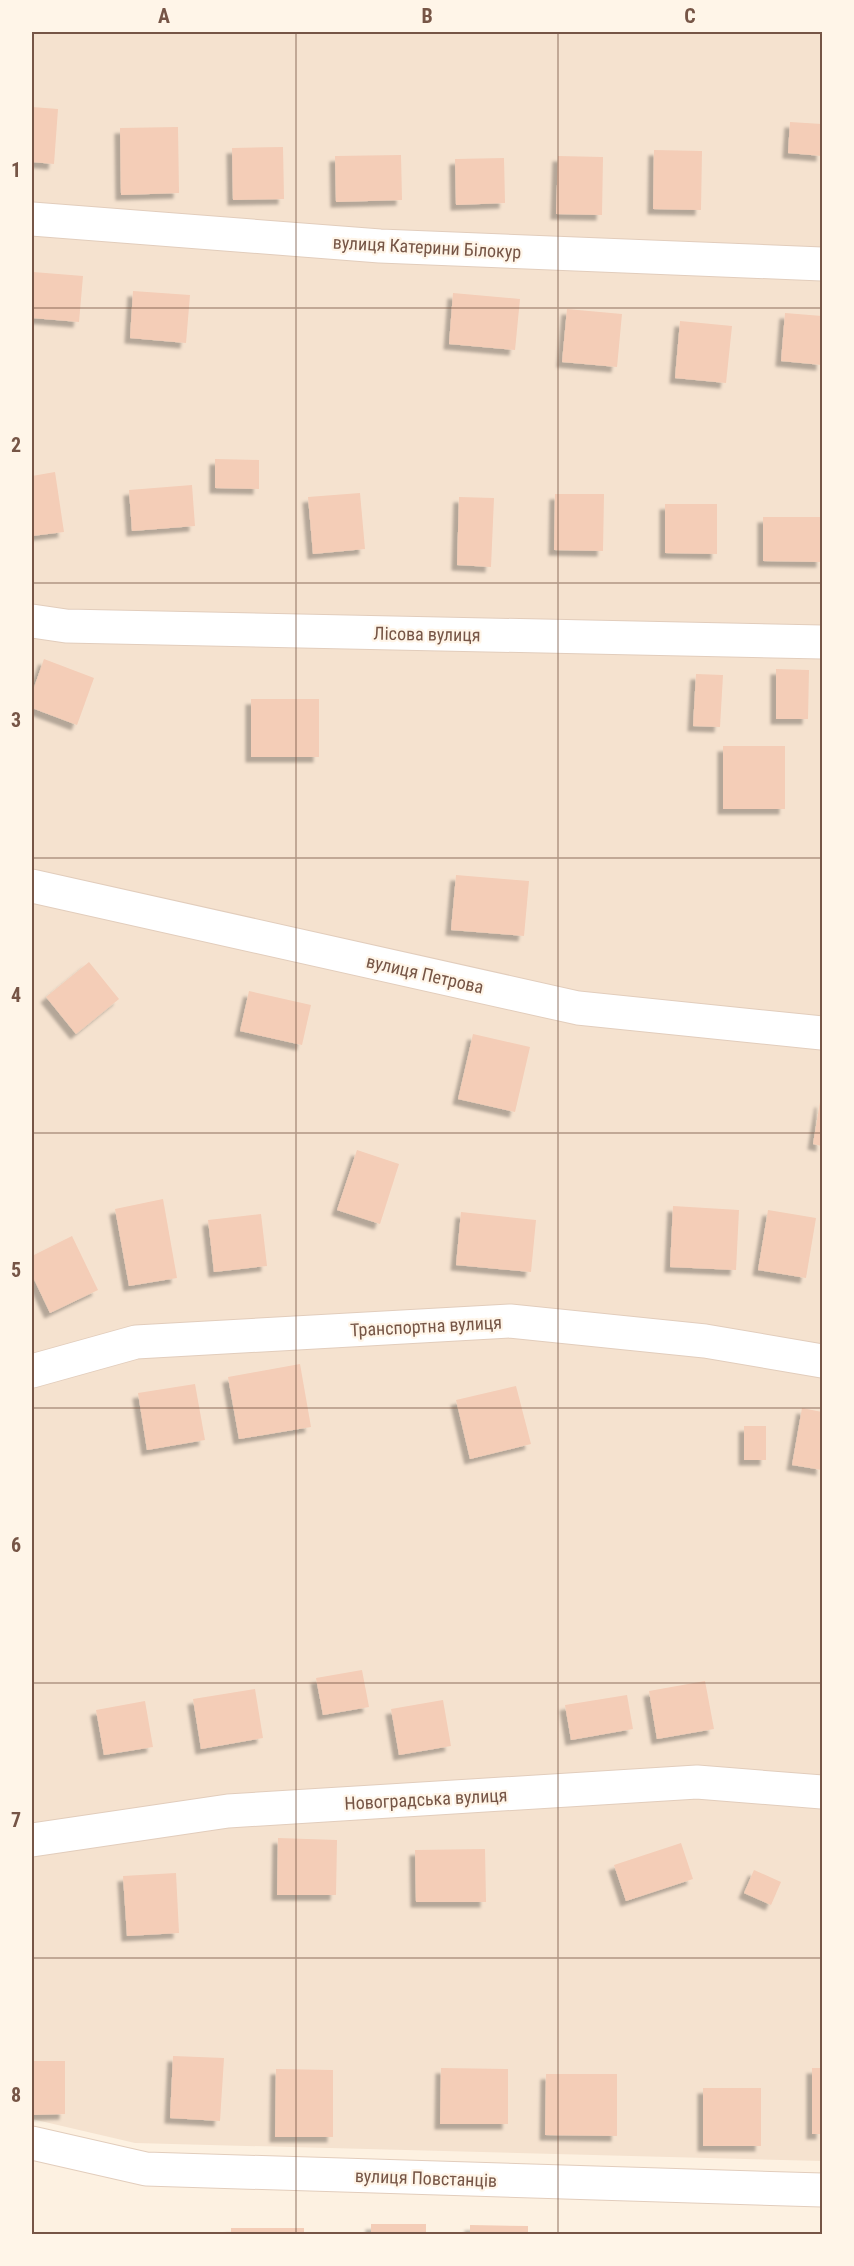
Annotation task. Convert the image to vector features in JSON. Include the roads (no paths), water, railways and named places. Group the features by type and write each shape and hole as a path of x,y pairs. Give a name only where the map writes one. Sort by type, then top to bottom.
{"street":[{"name":"вулиця Катерини Білокур","path":"32,219 380,246 822,264"},
{"name":"Лісова вулиця","path":"32,621 66,626 822,642"},
{"name":"вулиця Петрова","path":"32,886 578,1008 822,1033"},
{"name":"Транспортна вулиця","path":"32,1371 136,1342 510,1321 705,1341 822,1361"},
{"name":"Новоградська вулиця","path":"32,1840 228,1811 697,1782 822,1792"},
{"name":"вулиця Повстанців","path":"32,2143 146,2169 822,2190"}]}
